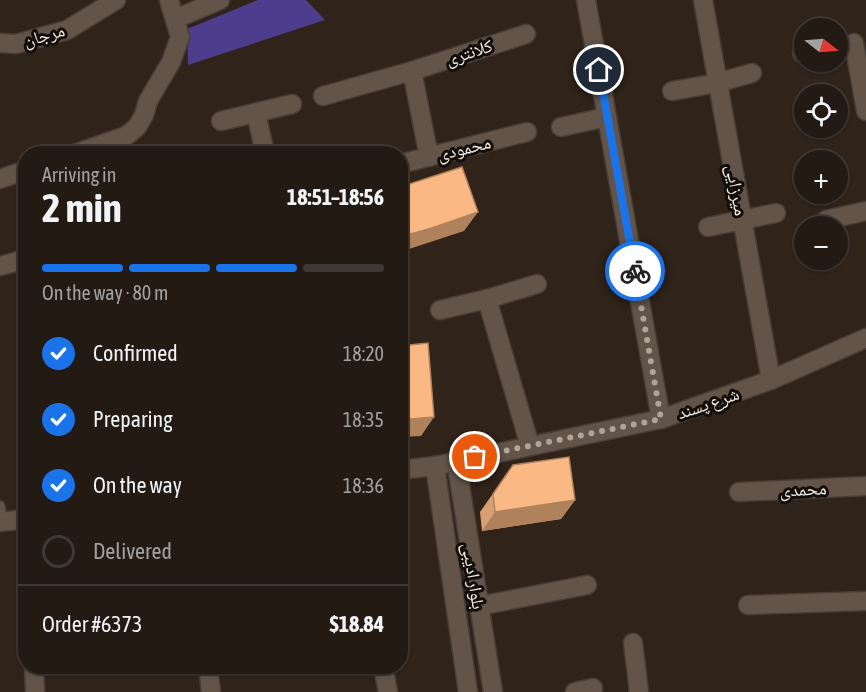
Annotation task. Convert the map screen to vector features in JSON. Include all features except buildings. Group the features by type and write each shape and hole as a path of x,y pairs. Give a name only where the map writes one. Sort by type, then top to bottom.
{"street":[{"name":"مرجان","path":"0,43 16,44 67,30 116,0"},
{"path":"97,146 126,136 137,127 144,115 148,100 171,62 180,37 169,0"},
{"path":"175,19 220,0"},
{"path":"586,0 661,419"},
{"name":"میرزایی","path":"703,0 771,380"},
{"name":"کلانتری","path":"323,96 412,71 526,34"},
{"path":"852,43 866,111"},
{"path":"412,71 429,157"},
{"path":"672,91 752,74"},
{"path":"221,121 292,104"},
{"path":"256,113 264,146"},
{"path":"561,127 607,117"},
{"name":"محمودی","path":"408,162 527,132"},
{"path":"0,179 18,173"},
{"path":"844,216 866,211"},
{"path":"708,227 776,213"},
{"path":"0,266 18,261"},
{"path":"440,309 487,299 537,284"},
{"path":"487,299 530,446"},
{"name":"شرع پسند","path":"408,469 435,466 661,419 771,380 866,338"},
{"name":"بلوار ادیبی","path":"456,460 493,692"},
{"name":"بلوار ادیبی","path":"435,466 468,692"},
{"name":"محمدی","path":"739,492 866,486"},
{"path":"1,516 18,518"},
{"path":"479,606 587,585"},
{"path":"748,605 866,601"},
{"path":"633,643 639,692"},
{"path":"34,674 35,692"},
{"path":"209,674 211,692"},
{"path":"384,674 388,692"},
{"path":"575,692 593,688"}],"shaded area":[{"path":"258,0 306,0 325,20 188,65 187,29"}],"way so far":[{"path":"475,457 661,419 635,271"}],"route":[{"path":"599,70 635,271"}]}
